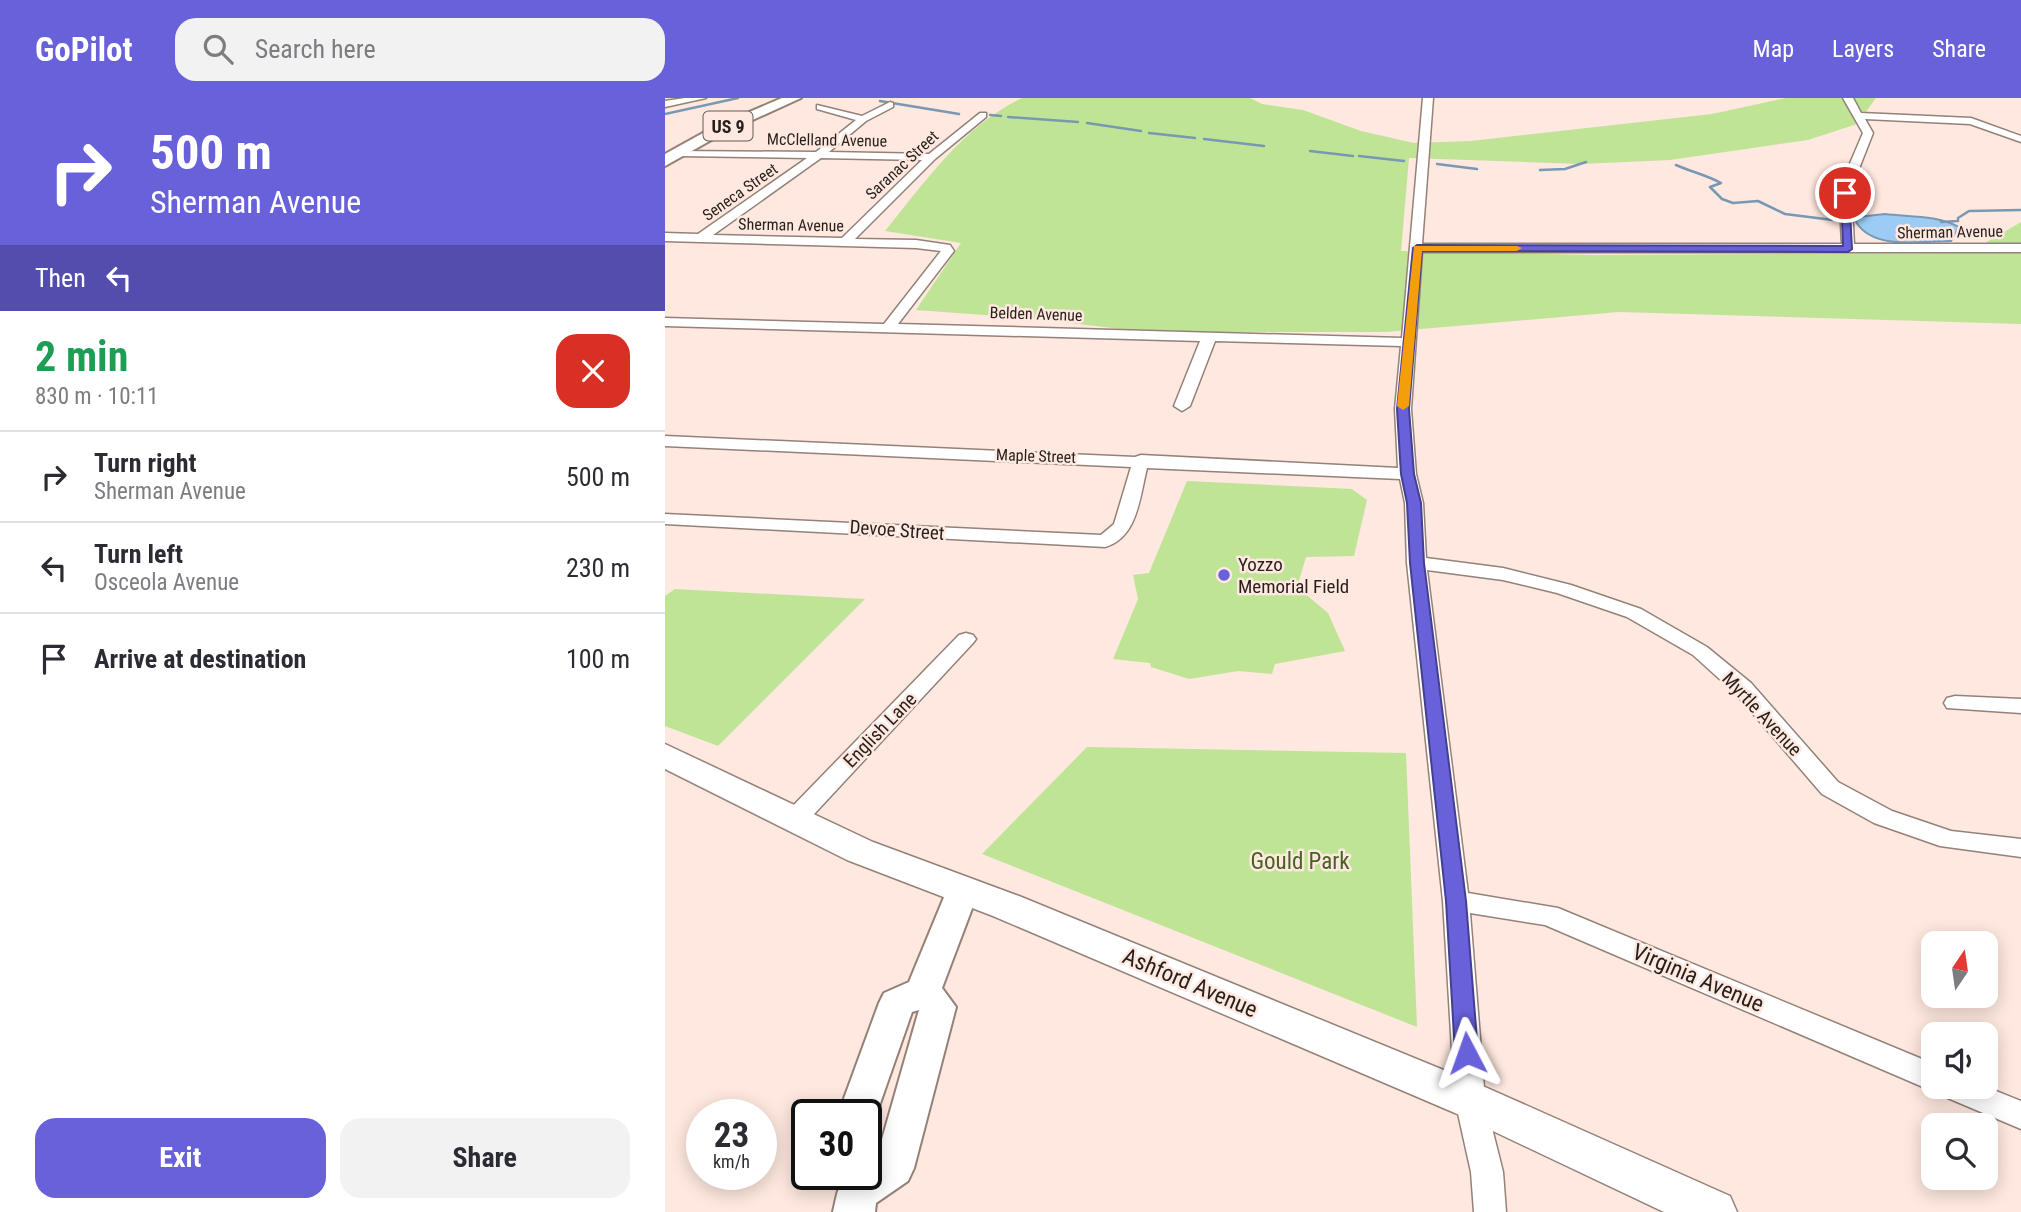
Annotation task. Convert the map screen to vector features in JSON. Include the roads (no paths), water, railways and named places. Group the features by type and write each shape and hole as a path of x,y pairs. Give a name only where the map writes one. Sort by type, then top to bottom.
{"main road":[{"name":"US 9","path":"665,161 743,119 794,98"},
{"name":"Ashford Avenue","path":"665,755 860,850 1470,1100 1714,1212"}],"street":[{"path":"665,104 701,98"},
{"path":"1429,98 1403,409 1407,474 1414,503 1417,563 1456,901 1470,1100 1487,1172 1490,1212"},
{"path":"1848,98 1868,132 1845,189 1848,249"},
{"name":"Seneca Street","path":"701,239 817,156 863,119 890,105"},
{"path":"820,107 863,119"},
{"name":"Saranac Street","path":"845,242 931,157 983,115"},
{"path":"1859,116 1971,121 2021,139"},
{"name":"McClelland Avenue","path":"680,153 931,157"},
{"name":"Sherman Avenue","path":"665,237 916,244 946,248 948,251 889,327"},
{"name":"Sherman Avenue","path":"1417,248 2021,248"},
{"name":"Belden Avenue","path":"665,322 1407,342"},
{"path":"1182,405 1209,337"},
{"name":"Maple Street","path":"665,441 1141,460 1407,474"},
{"name":"Devoe Street","path":"665,519 1105,541 1123,526 1141,460"},
{"name":"Myrtle Avenue","path":"1417,563 1503,574 1564,589 1634,613 1700,651 1743,688 1830,788 1883,817 1949,840 2021,848"},
{"name":"English Lane","path":"794,820 966,639"},
{"path":"1955,703 2021,706"},
{"path":"863,1099 897,1003 923,991 963,890"},
{"name":"Virginia Avenue","path":"1456,901 1549,915 1921,1072"},
{"path":"851,1193 894,1168 938,1007 923,991"},
{"path":"1983,1099 2021,1115"}],"water":[{"path":"1885,214 1933,218 1959,227 1951,241 1913,243 1886,241 1874,237 1856,222 1858,217"}],"waterway":[{"path":"665,114 738,98"},
{"path":"880,101 959,114"},
{"path":"990,115 1001,116"},
{"path":"1008,117 1078,122"},
{"path":"1087,123 1141,131"},
{"path":"1149,133 1195,138"},
{"path":"1204,139 1264,146"},
{"path":"1310,151 1353,156"},
{"path":"1359,156 1404,161"},
{"path":"1540,170 1565,169 1586,162"},
{"path":"1437,164 1477,169"},
{"path":"1676,165 1721,183 1710,187 1722,199 1733,203 1758,201 1785,214 1833,220"},
{"path":"1941,222 1958,221 1958,218 1969,211 2021,210"}],"place":[{"name":"Yozzo Memorial Field","path":"1224,575"}],"park label":[{"name":"Gould Park","path":"1300,861"}]}
